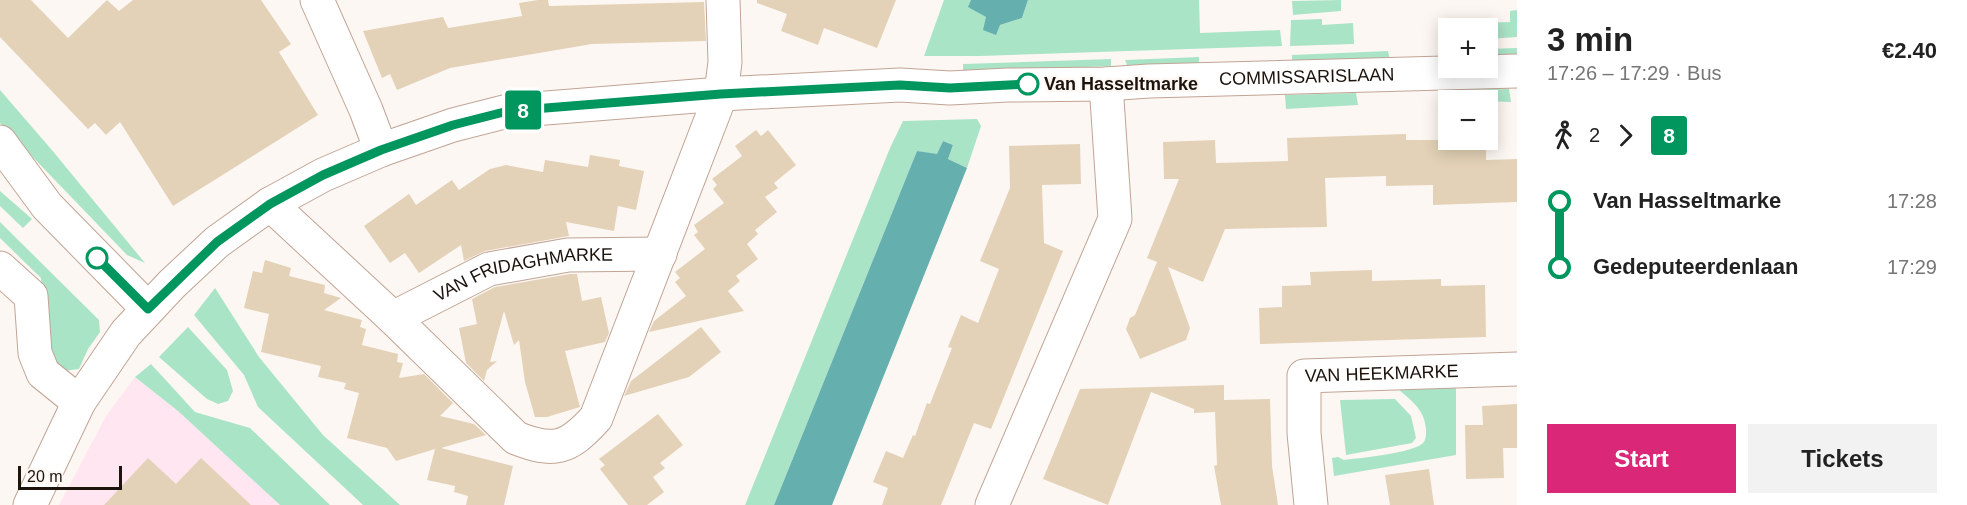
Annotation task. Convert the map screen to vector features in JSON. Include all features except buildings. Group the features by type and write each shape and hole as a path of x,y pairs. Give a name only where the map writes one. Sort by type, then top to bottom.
{"street":[{"path":"317,0 366,110 381,150"},
{"path":"270,204 393,318 516,438 535,446 557,447 580,436 596,418 721,94 725,62 723,0"},
{"name":"COMMISSARISLAAN","path":"30,505 79,402 126,333 217,242 270,204 323,175 381,150 453,125 508,111 721,94 900,85 950,88 1517,70"},
{"path":"992,505 1115,219 1106,84"},
{"path":"0,142 47,207 148,309"},
{"path":"0,176 47,207"},
{"name":"VAN FRIDAGHMARKE","path":"393,318 489,269 568,255 660,254"},
{"path":"0,268 31,296 35,353 43,373 79,402"},
{"name":"VAN HEEKMARKE","path":"1311,505 1304,433 1304,376 1517,369"}],"shaded area":[{"path":"135,377 178,411 280,505 59,505 106,416"}],"green space":[{"path":"944,0 971,0 969,7 1000,25 1022,18 1028,0 1199,0 1200,33 1280,30 1282,46 924,56"},
{"path":"1341,0 1341,11 1293,15 1292,1"},
{"path":"1517,10 1517,37 1498,38 1498,22 1510,22 1510,11"},
{"path":"1322,19 1322,25 1353,23 1354,44 1290,46 1291,20"},
{"path":"1517,48 1517,55 1498,56 1498,49"},
{"path":"1388,51 1390,60 1292,62 1292,55"},
{"path":"1199,57 1199,64 1127,65 1125,60"},
{"path":"1111,59 1111,66 963,72 963,64"},
{"path":"1509,89 1511,102 1498,102 1498,90 1449,90"},
{"path":"0,90 145,263 127,255 0,123"},
{"path":"1356,93 1358,105 1286,109 1285,95"},
{"path":"977,119 981,126 967,168 948,159 953,145 943,141 937,155 917,151 774,505 745,505 903,121"},
{"path":"0,191 32,219 23,228 0,206"},
{"path":"0,222 99,320 100,332 88,349 79,369 64,371 55,365 45,350 41,278 0,238"},
{"path":"215,288 259,357 323,435 400,505 363,505 258,407 244,375 194,315"},
{"path":"188,327 227,370 233,391 228,401 218,404 207,399 159,357"},
{"path":"151,364 195,412 250,428 330,505 280,505 178,411 135,377"},
{"path":"1456,386 1456,455 1334,476 1332,458 1338,457 1344,460 1386,455 1418,447 1424,442 1426,430 1423,417 1417,406 1398,389"},
{"path":"1395,399 1411,416 1416,438 1412,443 1346,455 1340,400"}],"water":[{"path":"971,0 1028,0 1022,18 1000,25 996,35 983,30 986,17 968,7"},
{"path":"943,141 953,145 948,159 967,168 832,505 774,505 917,151 937,154"}],"bus line":[{"name":"8","path":"97,258 148,309 217,242 270,204 323,175 381,150 453,125 508,111 721,94 900,85 950,88 1028,84"}],"place":[{"name":"Van Hasseltmarke","path":"1028,84"}]}
